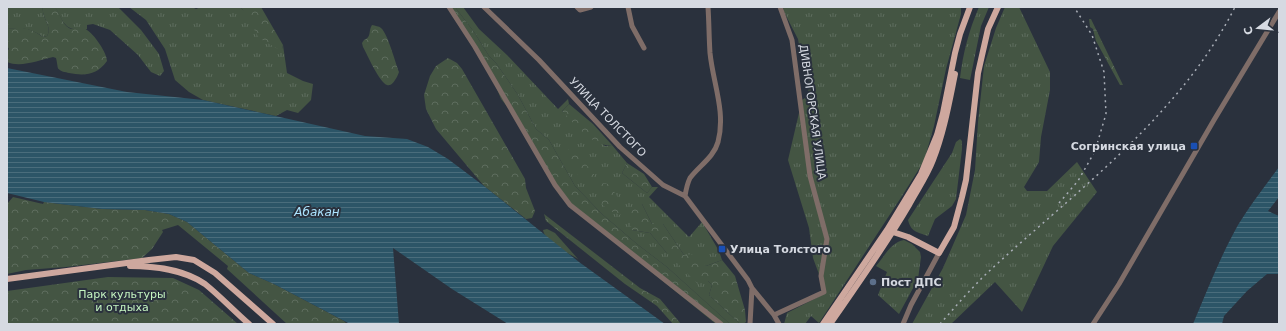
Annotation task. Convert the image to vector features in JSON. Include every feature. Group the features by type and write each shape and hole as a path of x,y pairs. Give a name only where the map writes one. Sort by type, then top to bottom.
{"main road":[{"path":"830,324 881,248 928,158 943,113 960,34 970,7"},
{"path":"823,324 890,231 926,175 933,160 947,114 958,54 974,7"},
{"path":"890,231 908,237 939,253 954,227 966,180 981,60 988,29 998,7"},
{"path":"881,248 892,240 908,237"},
{"path":"7,279 176,257 194,260 215,273 273,324"},
{"path":"113,265 148,266 180,272 204,284 249,324"}],"street":[{"path":"449,7 475,47 555,185 570,205 721,324"},
{"name":"УЛИЦА ТОЛСТОГО","path":"484,7 539,60 620,147 664,185 685,196 748,280 752,288 774,315 779,324"},
{"path":"577,7 580,10 591,7"},
{"path":"628,7 632,26 644,48"},
{"path":"685,196 690,179 713,153 718,142 721,126 721,111 710,54 708,7"},
{"name":"ДИВНОГОРСКАЯ УЛИЦА","path":"774,315 824,292 820,276 827,239 810,176 792,40 780,7"},
{"path":"1093,324 1120,284 1214,120 1279,12"},
{"path":"903,324 911,305 939,253"},
{"path":"750,324 752,288"}],"green space":[{"path":"7,7 43,7 49,29 47,36 43,37 26,29 7,29"},
{"path":"43,7 55,7 69,28 83,28 90,32 105,53 107,61 103,66 95,72 80,74 63,72 58,68 56,58 53,57 24,64 12,64 7,62 7,51 9,49 7,46 7,29 26,28 43,37 47,36 49,29"},
{"path":"55,7 118,7 141,30 159,54 164,71 160,76 151,72 138,55 110,30 93,24 87,25 87,29 70,28 64,23"},
{"path":"129,7 192,7 196,9 201,7 241,7 282,49 283,45 287,73 313,84 311,100 298,113 287,110 276,116 203,100 189,92 175,80 165,49 146,20"},
{"path":"241,7 261,7 283,45 282,49 276,48 259,38"},
{"path":"447,7 455,7 474,32 489,56 496,63 518,95 536,129 549,140 575,186 602,214 667,267 730,324 716,324 602,232 580,210 560,196 523,126 501,99 492,77"},
{"path":"455,7 463,7 479,29 507,55 558,109 568,99 569,104 562,111 605,146 612,145 627,163 622,173 647,193 652,187 658,187 649,197 689,237 702,222 719,251 722,260 706,266 684,255 663,224 652,224 642,204 632,230 650,233 666,252 708,281 712,285 709,295 740,324 730,324 667,267 602,214 575,186 549,140 536,129 518,95"},
{"path":"783,7 961,7 961,14 924,161 819,323 811,316 805,324 784,324 787,313 826,293 813,258 809,228 788,160 802,100 808,96 809,76 801,56 798,39 784,12"},
{"path":"979,7 989,7 981,26 970,80 960,78 967,42"},
{"path":"1005,7 1019,7 1050,72 1050,90 1041,137 1039,162 1024,187 1027,191 1047,191 1077,162 1097,192 1053,246 1022,312 995,282 951,324 912,324 943,268 966,215 975,170 984,66 996,28"},
{"path":"1089,19 1091,19 1123,85 1120,85 1096,41 1093,29 1090,27"},
{"path":"372,25 380,27 384,31 399,72 390,85 387,85 380,79 363,47 362,43 369,36"},
{"path":"448,58 457,63 462,69 525,179 526,188 535,211 532,218 526,219 484,186 436,129 426,109 424,95 430,76 436,66"},
{"path":"569,104 593,124 612,145 598,143 584,134 562,111"},
{"path":"960,139 962,141 962,149 956,199 952,206 935,219 928,236 913,229 908,220 952,153 956,142"},
{"path":"570,148 594,173 594,183 583,181 567,161 564,154"},
{"path":"627,163 644,174 652,187 647,193 622,173"},
{"path":"601,183 609,184 621,202 620,215 608,210 601,203"},
{"path":"13,197 43,204 44,202 102,209 145,210 169,214 187,222 249,273 274,284 347,324 287,324 227,269 228,266 178,225 162,230 163,232 152,249 142,258 26,270 7,274 7,204"},
{"path":"642,204 652,224 663,224 684,255 697,254 706,266 722,260 735,276 745,310 746,322 740,324 709,295 712,285 708,281 698,284 666,252 650,233 632,230 627,210"},
{"path":"544,214 640,288 660,299 681,324 673,324 657,306 625,284 546,221"},
{"path":"547,229 555,233 578,259 552,243 545,235 543,230"},
{"path":"904,240 912,244 920,252 921,257 918,279 899,314 878,295 887,272 876,266 888,250 899,241"},
{"name":"Парк культуры и отдыха","path":"108,277 173,278 199,290 238,324 7,324 7,291"}],"water":[{"name":"Абакан","path":"7,68 127,92 203,100 365,136 407,139 428,147 448,159 579,262 665,324 508,324 452,289 393,248 399,324 350,324 274,284 249,273 187,222 169,214 145,210 102,209 44,202 7,193"},
{"path":"1279,167 1279,197 1268,211 1279,216 1279,274 1267,274 1247,291 1224,316 1222,324 1193,324 1231,237"}],"railway":[{"path":"1059,203 1078,181 1095,151 1106,114 1104,72 1092,35 1074,7"},
{"path":"940,324 985,275 1122,152 1155,119 1185,84 1212,47 1235,7"}],"place":[{"name":"Согринская улица","path":"1194,146"},
{"name":"Улица Толстого","path":"722,249"},
{"name":"Пост ДПС","path":"873,282"}]}
